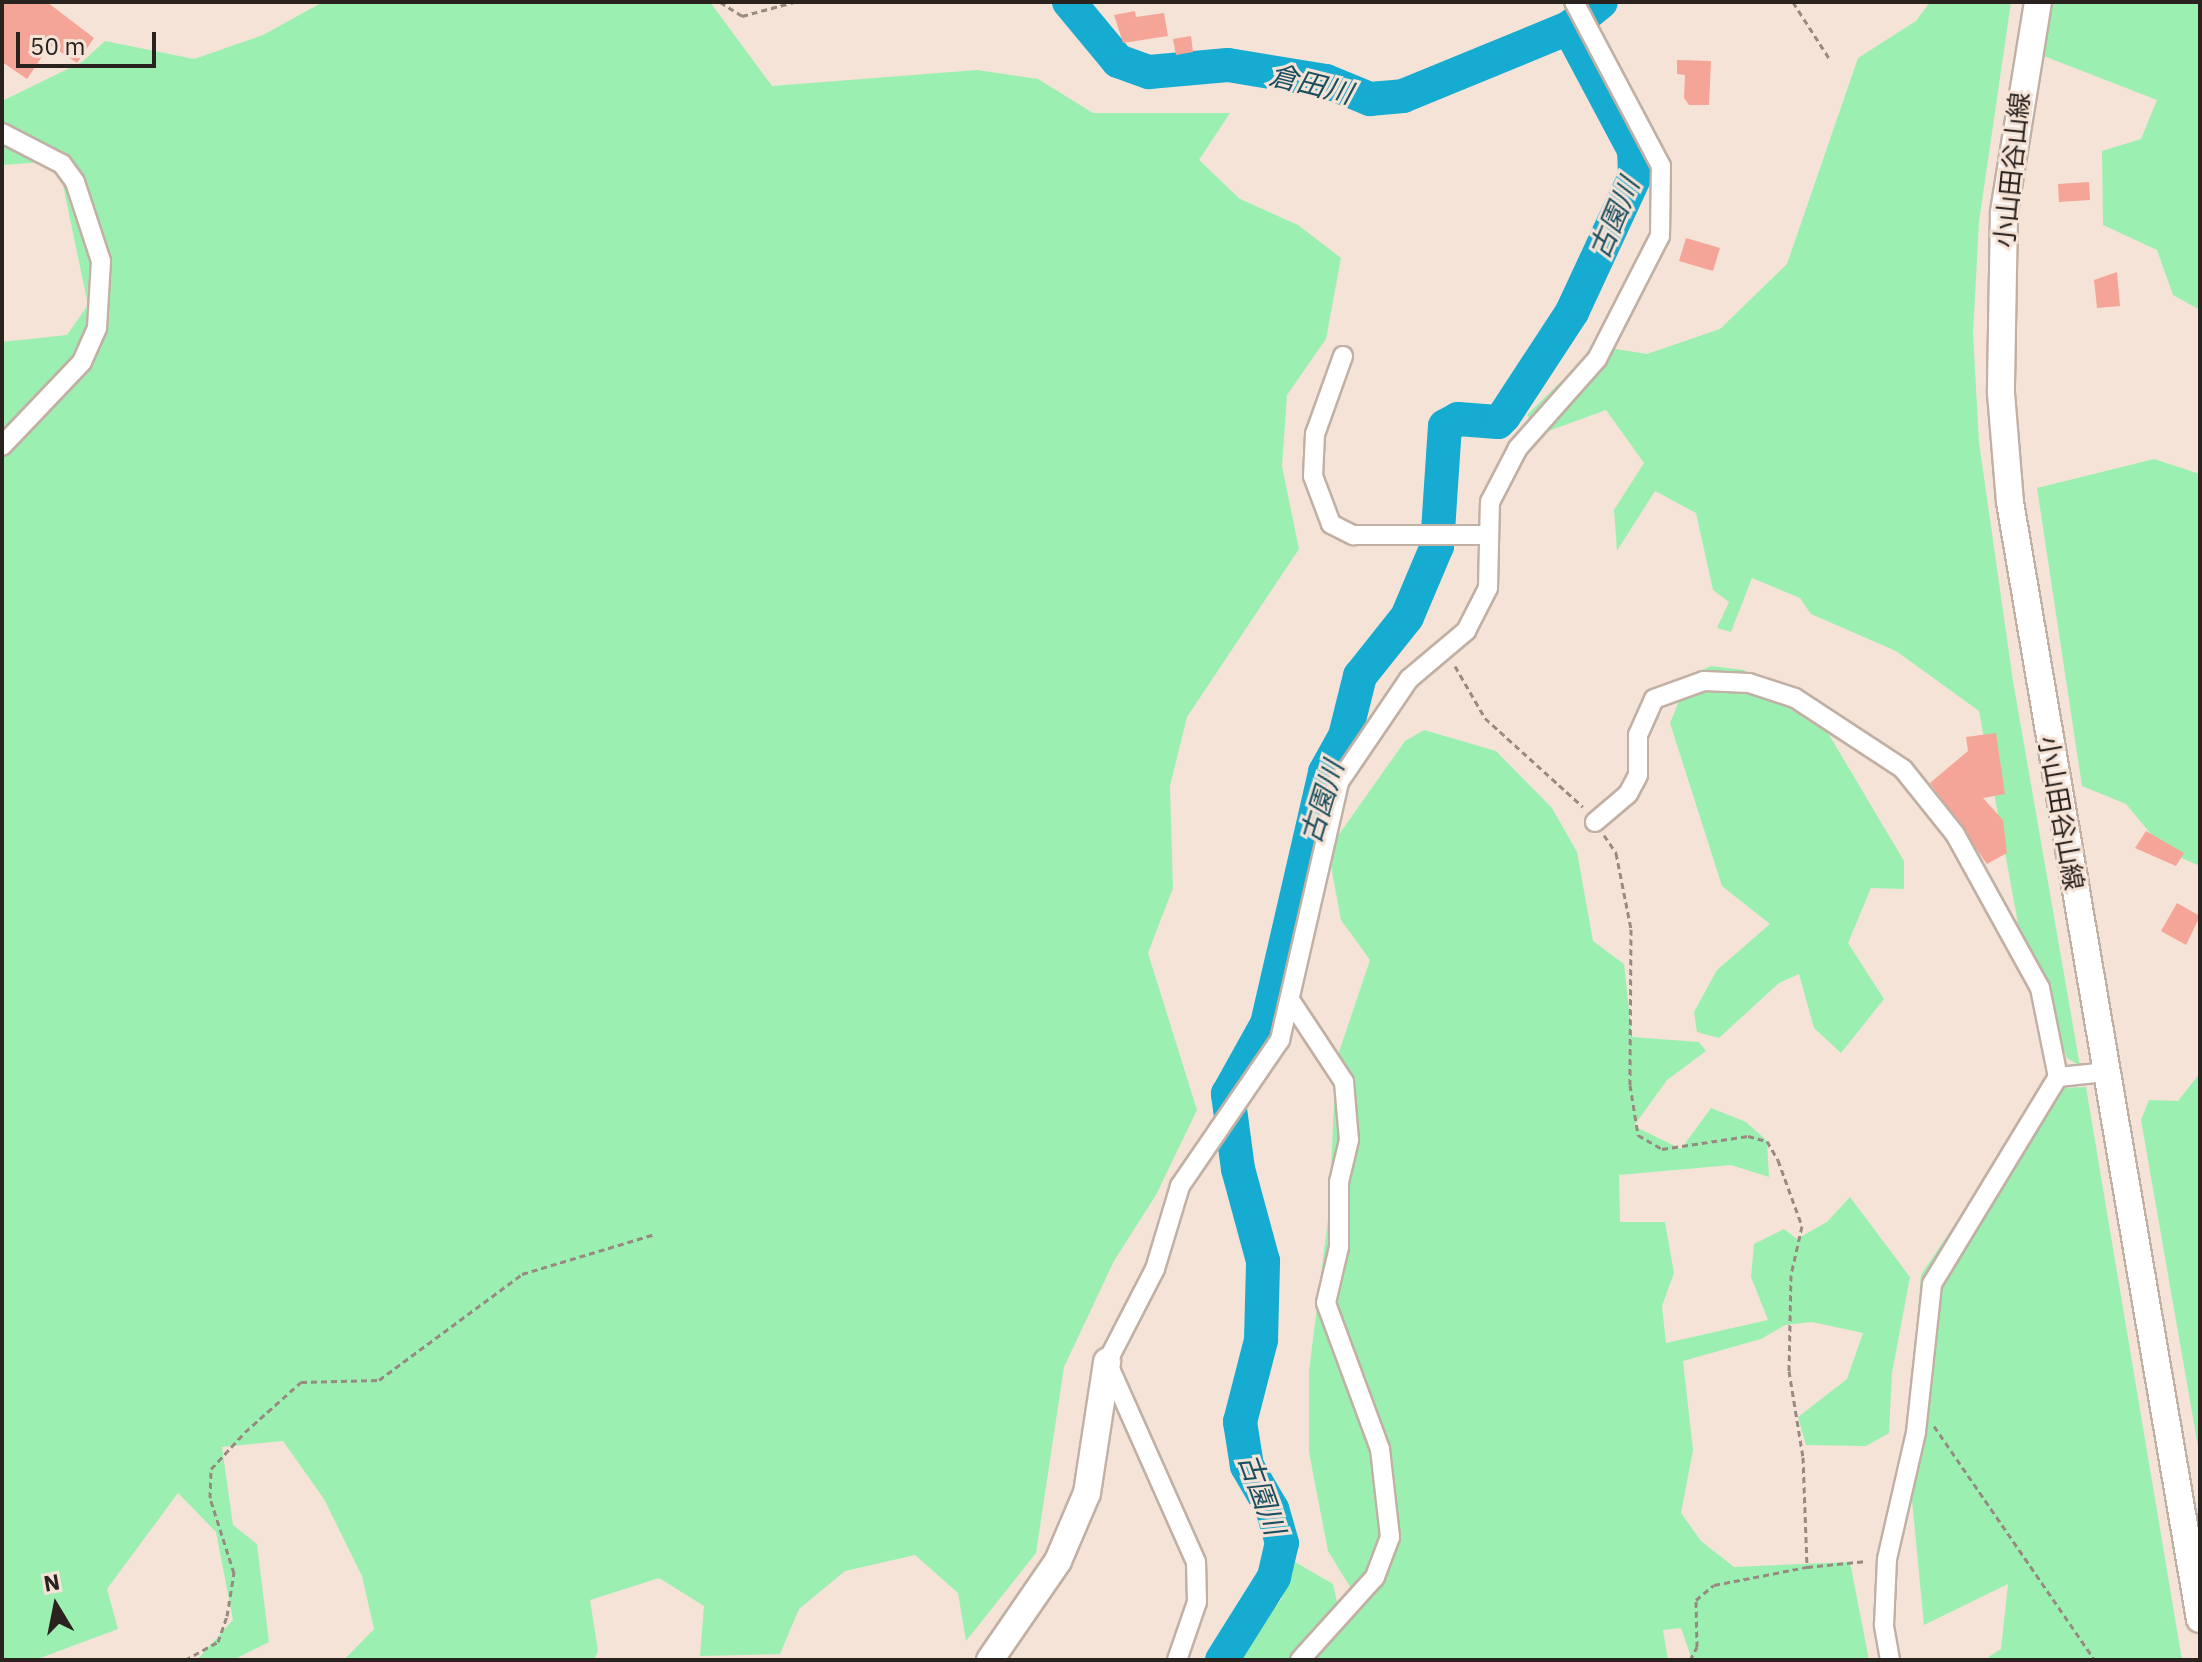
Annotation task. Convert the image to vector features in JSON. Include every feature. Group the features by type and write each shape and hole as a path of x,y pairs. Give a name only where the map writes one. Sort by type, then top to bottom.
{"main road":[{"name":"小山田谷山線","path":"2038,2 2004,213 2002,408 2010,502 2200,1619"},
{"path":"990,1660 1058,1561 1087,1493 1107,1362"}],"street":[{"path":"1177,1660 1197,1602 1196,1562 1107,1362 1155,1269 1180,1186 1207,1141 1256,1080 1280,1040 1292,1003 1339,782 1409,679 1466,631 1488,588 1485,535 1490,502 1518,448 1597,359 1660,236 1661,166 1575,5"},
{"path":"2,133 62,164 75,182 101,261 97,328 82,362 2,446"},
{"path":"1343,356 1315,434 1313,476 1331,524 1353,535 1485,535"},
{"path":"1595,822 1628,794 1638,775 1638,735 1654,699 1704,681 1749,683 1795,698 1903,769 1955,834 2040,988 2058,1077 1932,1284 1918,1412 1887,1559 1884,1625 1890,1660"},
{"path":"1292,1003 1344,1082 1349,1140 1339,1182 1339,1247 1326,1303 1380,1449 1390,1537 1375,1577 1300,1660"},
{"path":"2058,1077 2106,1072"}],"path":[{"path":"720,2 742,16 794,2"},
{"path":"1793,2 1829,58"},
{"path":"1446,649 1485,718 1572,793 1616,853 1631,929 1630,1085 1638,1135 1662,1149 1748,1136 1767,1141 1802,1226 1791,1275 1789,1371 1803,1457 1807,1567"},
{"path":"185,1660 218,1642 227,1616 234,1573 210,1498 211,1469 245,1432 301,1382 379,1380 522,1274 655,1234"},
{"path":"1918,1412 1946,1438 2095,1660"},
{"path":"1690,1660 1697,1647 1696,1600 1714,1585 1807,1567 1887,1559"}],"green space":[{"path":"323,2 710,2 772,86 977,70 1038,79 1093,113 1230,113 1199,160 1240,199 1298,225 1341,258 1326,339 1287,395 1282,466 1299,549 1187,717 1170,786 1173,888 1148,953 1197,1110 1156,1195 1114,1261 1064,1367 1036,1553 966,1641 958,1593 915,1555 845,1571 799,1609 780,1654 700,1656 704,1606 659,1578 590,1600 598,1651 594,1660 344,1660 374,1629 362,1576 324,1499 283,1441 222,1447 233,1525 257,1544 269,1642 233,1660 197,1660 233,1620 216,1532 178,1493 107,1589 118,1629 35,1660 2,1660 2,342 67,335 88,305 58,161 2,165 2,101 82,62 105,41 194,59 263,35"},
{"path":"1930,2 2011,2 1979,222 1973,334 1979,442 2013,681 2080,1066 2067,1058 2046,1001 2026,967 1979,711 1896,651 1811,614 1800,598 1752,578 1731,632 1717,628 1729,602 1713,590 1696,513 1655,491 1617,551 1614,510 1644,463 1606,410 1543,433 1527,415 1597,346 1647,354 1720,329 1787,264 1858,58 1916,21"},
{"path":"2051,2 2200,2 2200,310 2173,295 2157,250 2103,225 2102,151 2141,139 2157,100 2036,53"},
{"path":"2154,459 2200,474 2200,866 2165,851 2126,804 2082,786 2037,488"},
{"path":"1711,666 1744,670 1773,698 1828,733 1904,861 1904,889 1871,888 1848,943 1884,999 1841,1053 1814,1028 1799,974 1779,983 1719,1038 1697,1032 1694,1012 1717,970 1770,924 1722,886 1670,723 1690,675"},
{"path":"1424,730 1496,751 1552,808 1577,852 1593,941 1624,964 1632,1037 1699,1042 1706,1051 1667,1080 1634,1126 1681,1149 1711,1108 1746,1122 1767,1141 1769,1177 1731,1165 1619,1175 1620,1222 1665,1222 1674,1273 1662,1306 1666,1343 1768,1320 1751,1277 1754,1244 1784,1229 1797,1239 1827,1222 1850,1197 1910,1277 1892,1373 1889,1433 1866,1446 1806,1445 1798,1417 1847,1379 1863,1333 1812,1322 1785,1325 1761,1339 1683,1361 1693,1450 1681,1513 1701,1541 1734,1567 1850,1562 1869,1660 1692,1660 1681,1628 1663,1630 1668,1660 1314,1660 1360,1603 1328,1551 1309,1452 1309,1371 1329,1211 1336,1061 1370,960 1341,920 1328,850 1405,741"},
{"path":"2200,1073 2200,1458 2141,1120 2149,1100 2178,1101"},
{"path":"2086,1087 2182,1660 1984,1660 2001,1649 2008,1584 1924,1625 1907,1448 1921,1275 1961,1215 2063,1088"},
{"path":"1288,1558 1333,1584 1339,1611 1290,1660 1228,1660 1281,1600 1290,1577"}],"building":[{"path":"2,2 47,2 94,38 77,63 50,45 27,79 2,62"},
{"path":"1135,11 1136,17 1164,13 1168,36 1123,43 1114,15"},
{"path":"1191,36 1193,52 1176,55 1173,39"},
{"path":"1677,60 1711,61 1709,105 1689,105 1684,98 1685,75 1677,74"},
{"path":"2089,182 2090,200 2059,202 2058,184"},
{"path":"1686,238 1720,248 1713,271 1679,261"},
{"path":"2117,272 2120,306 2097,308 2094,280"},
{"path":"1996,733 2005,794 1983,798 2003,820 2007,853 1987,864 1930,783 1968,751 1966,737"},
{"path":"2146,831 2184,853 2176,866 2135,848"},
{"path":"2177,903 2200,916 2186,945 2161,931"}],"waterway":[{"name":"倉田川","path":"1069,2 1118,61 1149,72 1228,65 1326,81 1370,99 1403,96 1569,28 1601,2"},
{"name":"古園川","path":"1222,1660 1274,1577 1282,1543 1272,1509 1247,1466 1240,1422 1261,1340 1263,1261 1238,1169 1228,1094 1267,1024 1325,772 1345,736 1360,676 1407,617 1437,546 1445,426 1458,419 1498,422 1504,416 1572,312 1635,176 1634,150 1569,28"}]}
